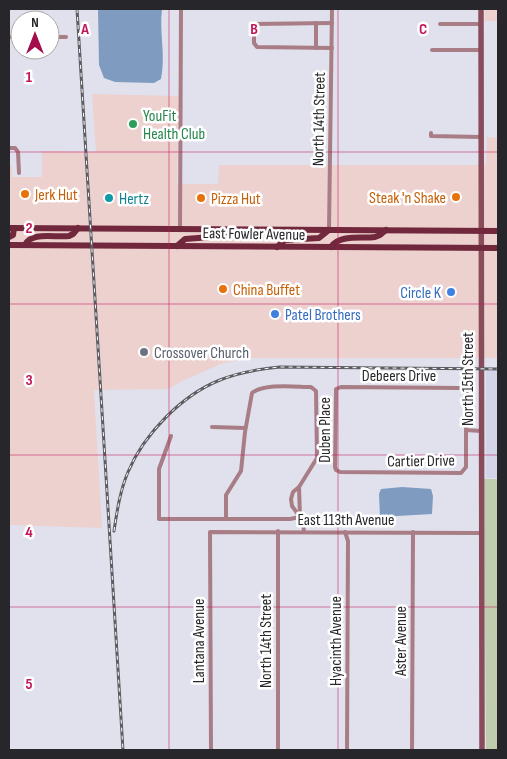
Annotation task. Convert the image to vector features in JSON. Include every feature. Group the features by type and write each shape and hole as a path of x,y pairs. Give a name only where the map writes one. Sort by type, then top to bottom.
{"main road":[{"name":"East Fowler Avenue","path":"11,228 498,231"},
{"path":"9,236 14,234 11,228"},
{"path":"25,245 28,240 34,237 68,236 73,234 78,228"},
{"path":"177,246 185,238 224,236 232,230"},
{"path":"277,247 285,240 319,238 329,230"},
{"path":"331,247 341,239 375,237 386,230"},
{"name":"East Fowler Avenue","path":"9,245 498,248"}],"street":[{"path":"180,229 181,9"},
{"name":"North 14th Street","path":"329,230 332,9"},
{"name":"North 15th Street","path":"481,9 482,750"},
{"path":"316,23 316,48"},
{"path":"332,23 254,24 254,43 257,48 332,48"},
{"path":"440,24 481,24"},
{"path":"60,37 66,37"},
{"path":"432,50 481,50"},
{"path":"431,133 431,136 481,138"},
{"path":"9,148 15,148 18,152 19,174"},
{"path":"226,519 226,495 241,473 251,395 259,389 281,386 311,387 316,391 317,458 299,487 293,492 291,501 303,524 304,532"},
{"name":"Debeers Drive","path":"337,388 460,388 466,393 466,430"},
{"name":"Duben Place","path":"337,388 335,467 337,471"},
{"path":"212,426 246,428"},
{"path":"466,430 481,431"},
{"name":"Cartier Drive","path":"337,471 461,473 466,466 466,430"},
{"path":"171,436 159,469 159,519 290,519 300,517"},
{"path":"299,487 300,517"},
{"name":"North 14th Street","path":"278,531 278,750"},
{"name":"East 113th Avenue","path":"210,532 481,533"},
{"name":"Lantana Avenue","path":"210,532 211,750"},
{"name":"Hyacinth Avenue","path":"345,532 348,541 347,750"},
{"name":"Aster Avenue","path":"412,750 413,532"}],"shaded area":[{"path":"485,9 498,9 498,21 485,21"},
{"path":"92,94 179,96 177,184 218,184 219,165 486,165 487,137 498,138 498,358 247,358 221,364 180,382 169,389 94,390 102,528 9,525 9,166 12,166 12,177 42,177 42,151 96,152"},
{"path":"486,371 498,371 498,478 486,478"}],"green space":[{"path":"484,479 498,479 498,750 486,750"}],"water":[{"path":"98,9 162,9 163,61 161,79 154,83 115,82 104,78 99,65"},
{"path":"402,487 431,489 433,496 432,514 380,517 379,494 381,489"}],"railway":[{"path":"77,9 123,750"},
{"path":"114,531 125,479 144,444 154,430 178,406 192,395 220,380 250,371 280,367 498,369"}],"place":[{"name":"YouFit Health Club","path":"133,124"},
{"name":"Jerk Hut","path":"25,194"},
{"name":"Steak 'n Shake","path":"456,197"},
{"name":"Hertz","path":"109,198"},
{"name":"Pizza Hut","path":"201,198"},
{"name":"China Buffet","path":"223,289"},
{"name":"Circle K","path":"451,292"},
{"name":"Patel Brothers","path":"275,314"},
{"name":"Crossover Church","path":"144,352"}]}
